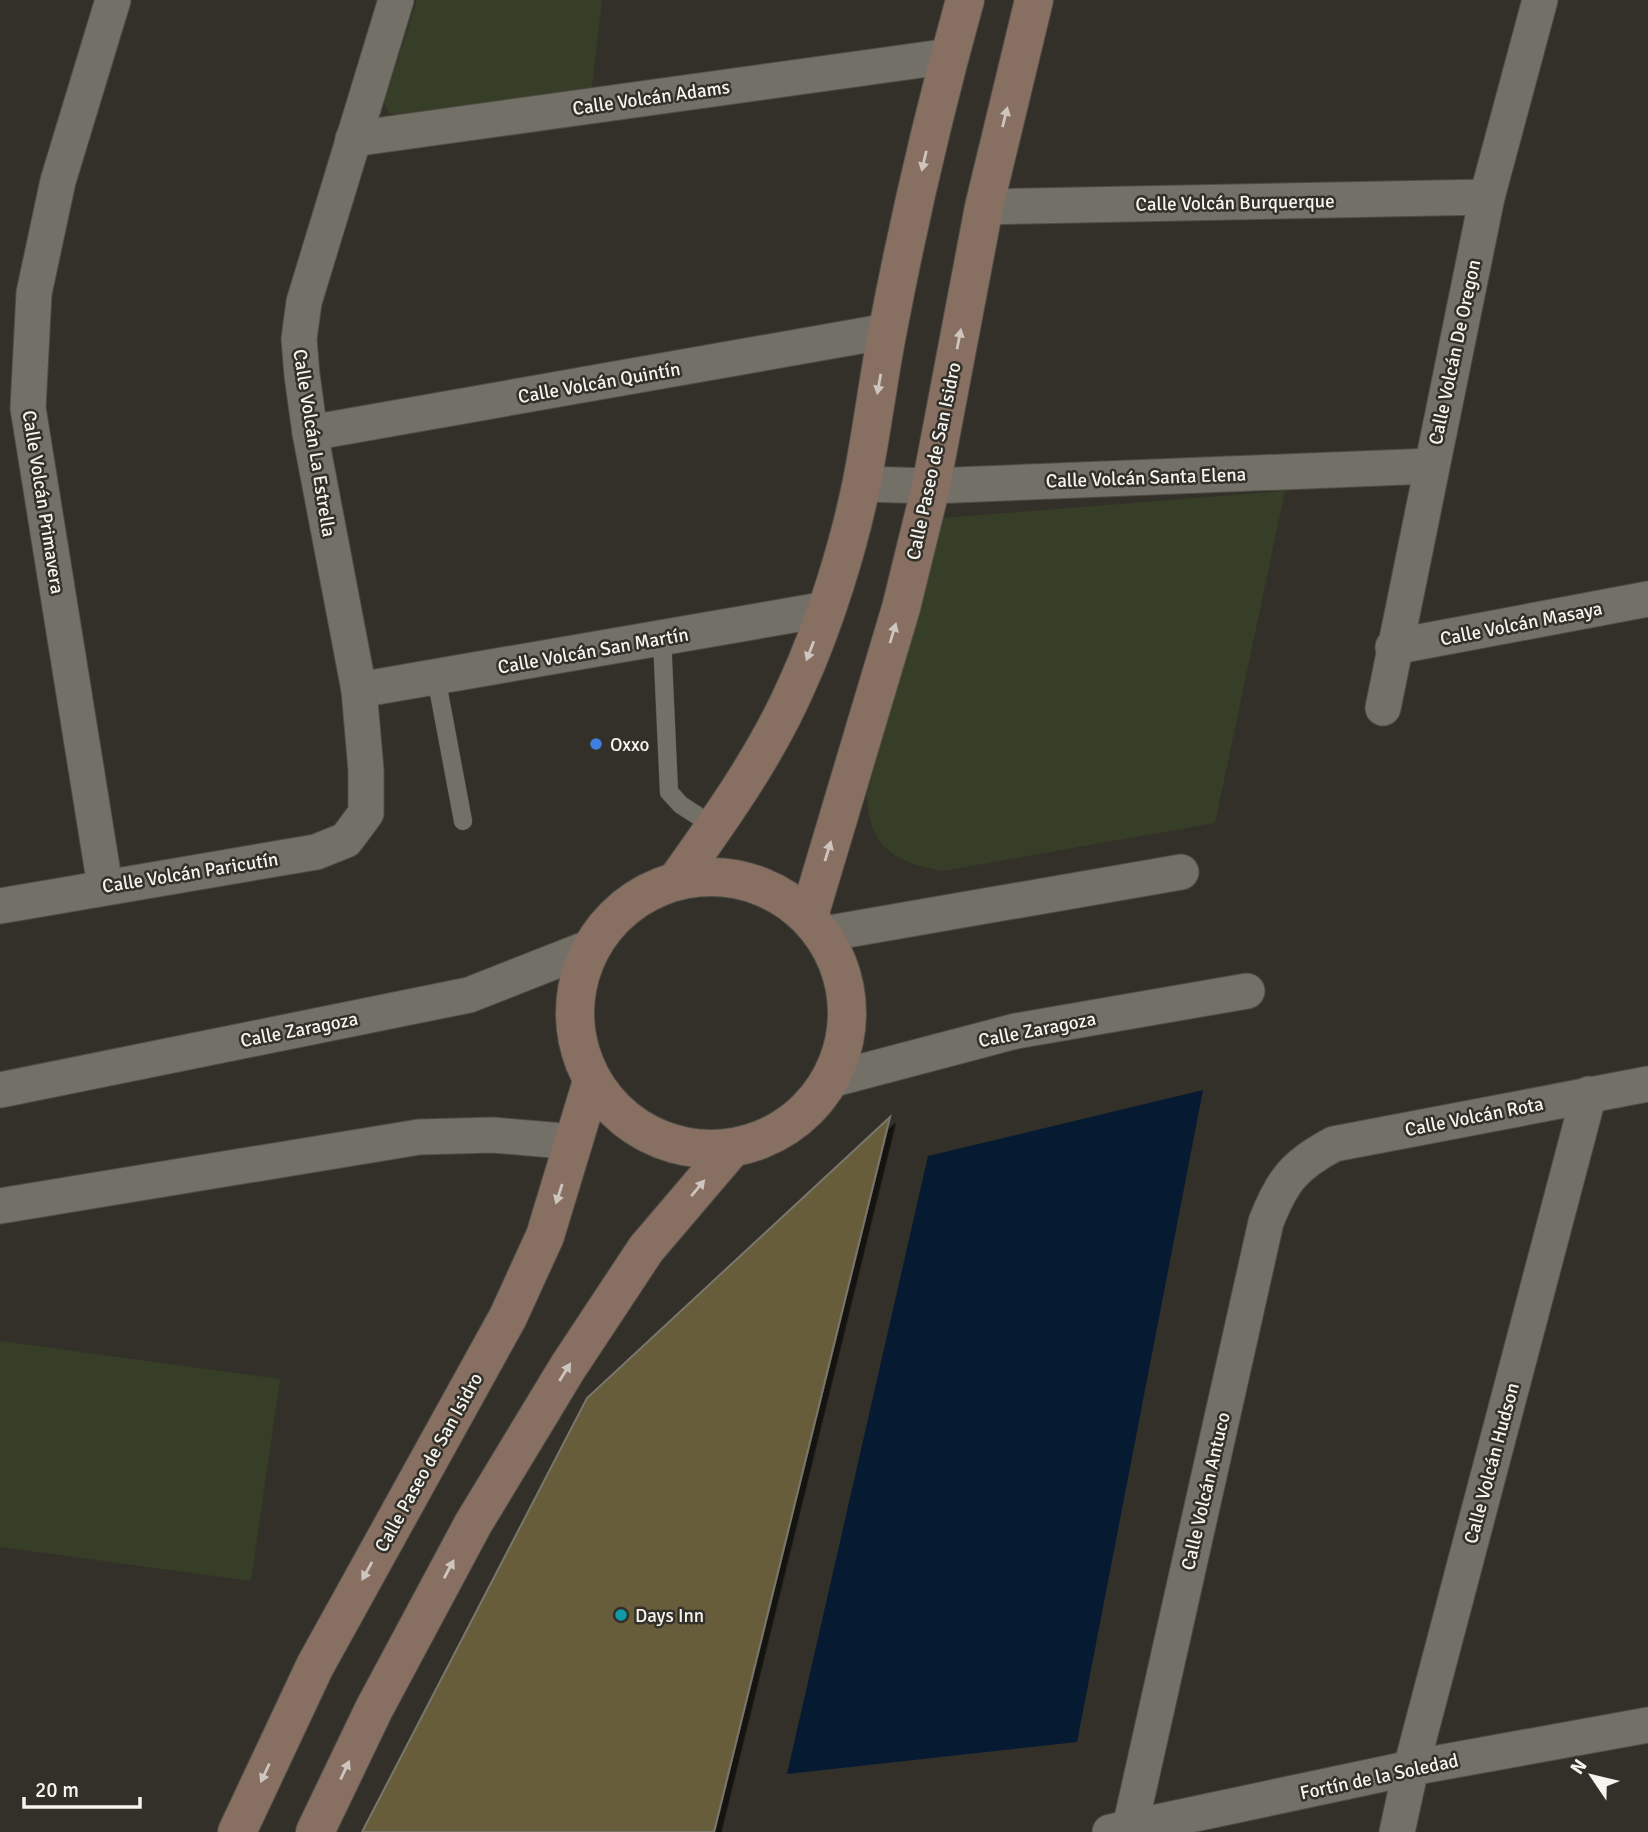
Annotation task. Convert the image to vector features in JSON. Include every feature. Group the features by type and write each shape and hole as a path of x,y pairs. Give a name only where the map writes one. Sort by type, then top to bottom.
{"main road":[{"path":"677,880 715,827 764,749 796,687 827,609 862,484 888,331 965,0"},
{"name":"Calle Paseo de San Isidro","path":"816,925 931,486 984,207 1034,0"},
{"path":"724,876 770,889 816,925 844,981 846,1032 830,1080 789,1125 732,1148 691,1149 651,1137 618,1113 592,1081 576,1038 576,991 591,947 627,905 677,880 724,876"},
{"name":"Calle Paseo de San Isidro","path":"237,1832 314,1666 508,1317 545,1236 592,1081"},
{"path":"315,1832 374,1709 467,1536 568,1367 646,1249 732,1148"}],"street":[{"name":"Calle Volcán Primavera","path":"105,886 28,408 34,293 58,181 113,0"},
{"name":"Calle Volcán La Estrella","path":"366,813 366,770 359,691 310,433 299,339 302,314 396,0"},
{"name":"Calle Volcán De Oregon","path":"1383,708 1487,197 1540,0"},
{"name":"Calle Volcán Adams","path":"353,139 950,56"},
{"name":"Calle Volcán Burquerque","path":"984,207 1487,197"},
{"name":"Calle Volcán Quintín","path":"310,433 888,331"},
{"name":"Calle Volcán Santa Elena","path":"862,484 931,486 1431,466"},
{"name":"Calle Volcán Masaya","path":"1394,647 1648,599"},
{"name":"Calle Volcán San Martín","path":"359,691 827,609"},
{"name":"Calle Volcán Paricutín","path":"0,906 316,852 346,840 366,813"},
{"path":"816,925 1181,872"},
{"name":"Calle Zaragoza","path":"0,1090 469,995 591,947"},
{"name":"Calle Zaragoza","path":"830,1080 1016,1031 1247,991"},
{"name":"Calle Volcán Rota","path":"1304,1160 1334,1144 1648,1084"},
{"name":"Calle Volcán Hudson","path":"1397,1832 1410,1768 1589,1094"},
{"path":"0,1206 419,1137 493,1135 575,1142"},
{"name":"Calle Volcán Antuco","path":"1123,1831 1266,1222 1279,1188 1304,1160"},
{"name":"Fortín de la Soledad","path":"1123,1831 1410,1768 1648,1725"}],"lane":[{"path":"662,638 669,792 681,805 715,827"},
{"path":"436,677 463,821"}],"green space":[{"path":"417,0 602,0 592,87 411,117 389,113 384,102"},
{"path":"1285,491 1215,823 943,871 911,863 887,849 872,827 867,793 942,518"},
{"path":"0,1341 280,1379 251,1581 0,1547"}],"water":[{"path":"1203,1090 1077,1742 787,1774 928,1156"}],"building":[{"name":"Days Inn","path":"890,1117 714,1832 362,1832 587,1398"}],"place":[{"name":"Oxxo","path":"596,744"},
{"name":"Days Inn","path":"621,1615"}]}
